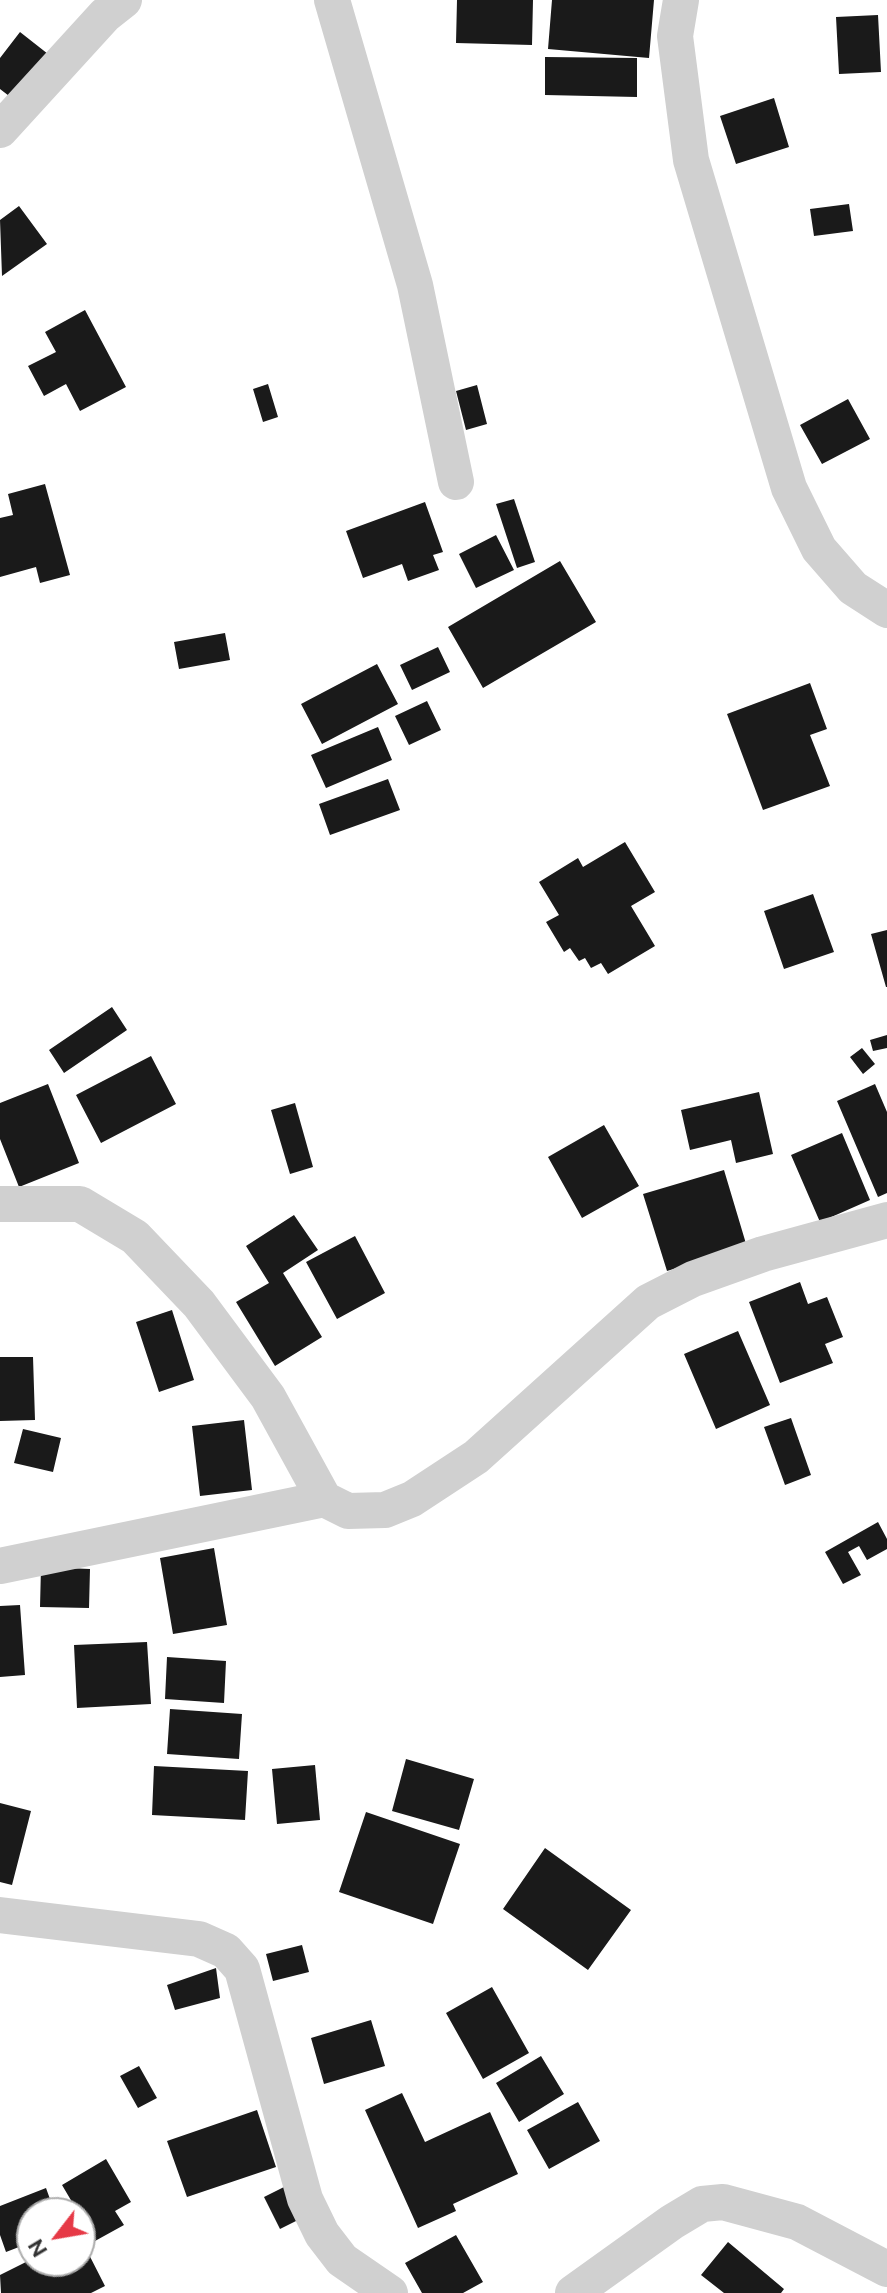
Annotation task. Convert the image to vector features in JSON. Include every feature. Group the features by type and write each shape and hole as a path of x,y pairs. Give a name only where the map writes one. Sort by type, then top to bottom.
{"street":[{"path":"0,130 105,15 124,0"},
{"path":"332,0 415,285 456,482"},
{"path":"681,0 675,36 691,160 789,488 819,549 853,588 887,610"},
{"path":"0,1204 80,1204 135,1237 199,1304 268,1397 324,1499 348,1511 385,1510 412,1499 476,1457 648,1302 693,1279 763,1254 887,1220"},
{"path":"0,1566 324,1499"},
{"path":"0,1915 199,1939 226,1951 242,1969 311,2211 322,2234 342,2260 390,2293"},
{"path":"573,2293 702,2204 723,2202 797,2222 887,2269"}],"building":[{"path":"457,0 533,0 532,45 456,43"},
{"path":"552,0 654,0 649,58 548,49"},
{"path":"878,15 881,72 839,74 836,17"},
{"path":"20,32 48,54 13,99 0,89 0,58"},
{"path":"545,57 637,58 637,97 545,95"},
{"path":"774,98 789,147 736,164 720,116"},
{"path":"849,204 853,231 814,236 810,209"},
{"path":"19,206 47,244 2,276 0,220"},
{"path":"85,310 126,387 80,411 66,384 44,396 28,366 56,352 45,332"},
{"path":"268,384 278,417 263,422 253,389"},
{"path":"477,385 487,424 466,430 456,391"},
{"path":"848,399 870,439 822,464 800,425"},
{"path":"45,484 70,575 40,583 36,567 0,577 0,518 13,515 8,494"},
{"path":"514,499 535,562 517,568 496,504"},
{"path":"425,502 443,552 433,555 439,570 408,581 402,564 363,578 346,531"},
{"path":"496,535 514,570 476,588 459,554"},
{"path":"560,561 596,622 483,688 448,627"},
{"path":"225,633 230,660 179,669 174,642"},
{"path":"438,647 450,672 412,690 400,665"},
{"path":"377,664 398,704 322,744 301,704"},
{"path":"810,683 827,729 810,735 830,786 763,810 727,714"},
{"path":"427,701 441,730 409,745 395,716"},
{"path":"378,727 392,760 326,788 311,755"},
{"path":"388,779 400,810 330,835 319,804"},
{"path":"625,842 655,892 631,906 655,946 608,974 601,963 591,968 585,958 579,961 570,948 564,952 546,922 559,915 539,882 578,858 583,867"},
{"path":"813,894 834,952 784,969 764,911"},
{"path":"887,930 887,987 886,987 871,934"},
{"path":"112,1007 127,1030 64,1073 49,1050"},
{"path":"887,1035 887,1048 873,1051 870,1040"},
{"path":"862,1048 875,1064 863,1074 850,1057"},
{"path":"151,1056 176,1104 101,1143 76,1095"},
{"path":"48,1084 79,1163 19,1187 0,1139 0,1103"},
{"path":"875,1084 887,1112 887,1193 878,1197 837,1101"},
{"path":"759,1092 773,1154 736,1163 731,1140 690,1150 681,1110"},
{"path":"295,1103 313,1167 290,1174 271,1110"},
{"path":"604,1125 639,1186 582,1218 548,1157"},
{"path":"842,1133 870,1200 820,1222 791,1155"},
{"path":"724,1170 747,1247 667,1271 643,1194"},
{"path":"294,1215 318,1250 283,1273 322,1337 275,1366 236,1302 269,1283 246,1246"},
{"path":"355,1236 385,1293 337,1319 306,1262"},
{"path":"800,1282 808,1304 827,1297 843,1337 825,1344 833,1363 780,1383 749,1302"},
{"path":"172,1310 194,1380 159,1392 136,1322"},
{"path":"738,1331 770,1405 716,1429 684,1354"},
{"path":"0,1357 33,1357 35,1420 0,1421"},
{"path":"791,1418 811,1475 785,1485 764,1427"},
{"path":"244,1420 252,1490 200,1496 192,1426"},
{"path":"23,1429 61,1438 53,1472 14,1463"},
{"path":"878,1522 887,1539 887,1549 867,1560 859,1546 848,1552 861,1575 843,1584 825,1552"},
{"path":"214,1548 227,1625 173,1634 160,1558"},
{"path":"41,1567 90,1569 89,1608 40,1607"},
{"path":"20,1605 25,1675 0,1677 0,1606"},
{"path":"147,1642 151,1704 77,1708 74,1645"},
{"path":"167,1657 226,1661 224,1703 165,1699"},
{"path":"170,1709 242,1714 239,1759 167,1754"},
{"path":"406,1759 474,1779 459,1830 392,1811"},
{"path":"315,1765 320,1820 277,1824 272,1769"},
{"path":"154,1766 248,1771 245,1820 152,1815"},
{"path":"0,1803 31,1811 12,1885 0,1882"},
{"path":"366,1812 460,1844 433,1924 339,1892"},
{"path":"545,1848 631,1910 588,1970 503,1909"},
{"path":"302,1945 309,1972 273,1981 266,1954"},
{"path":"216,1968 220,1998 175,2010 167,1985"},
{"path":"492,1987 529,2053 483,2079 446,2013"},
{"path":"371,2020 385,2066 324,2084 311,2038"},
{"path":"541,2056 564,2094 519,2122 496,2083"},
{"path":"139,2066 157,2098 138,2108 120,2076"},
{"path":"402,2093 425,2142 490,2112 518,2174 453,2204 456,2211 418,2228 365,2110"},
{"path":"578,2102 600,2141 549,2169 527,2130"},
{"path":"257,2110 276,2167 187,2197 167,2141"},
{"path":"106,2159 131,2202 115,2211 124,2225 96,2240 96,2197 69,2197 62,2185"},
{"path":"290,2184 306,2216 280,2229 264,2197"},
{"path":"46,2188 49,2197 23,2197"},
{"path":"16,2200 16,2248 6,2252 0,2235 0,2206"},
{"path":"456,2235 483,2282 463,2293 422,2293 405,2263"},
{"path":"728,2242 784,2289 781,2293 724,2293 701,2275"},
{"path":"16,2267 16,2277 96,2277 96,2268 105,2286 91,2293 1,2293 0,2275"}]}
